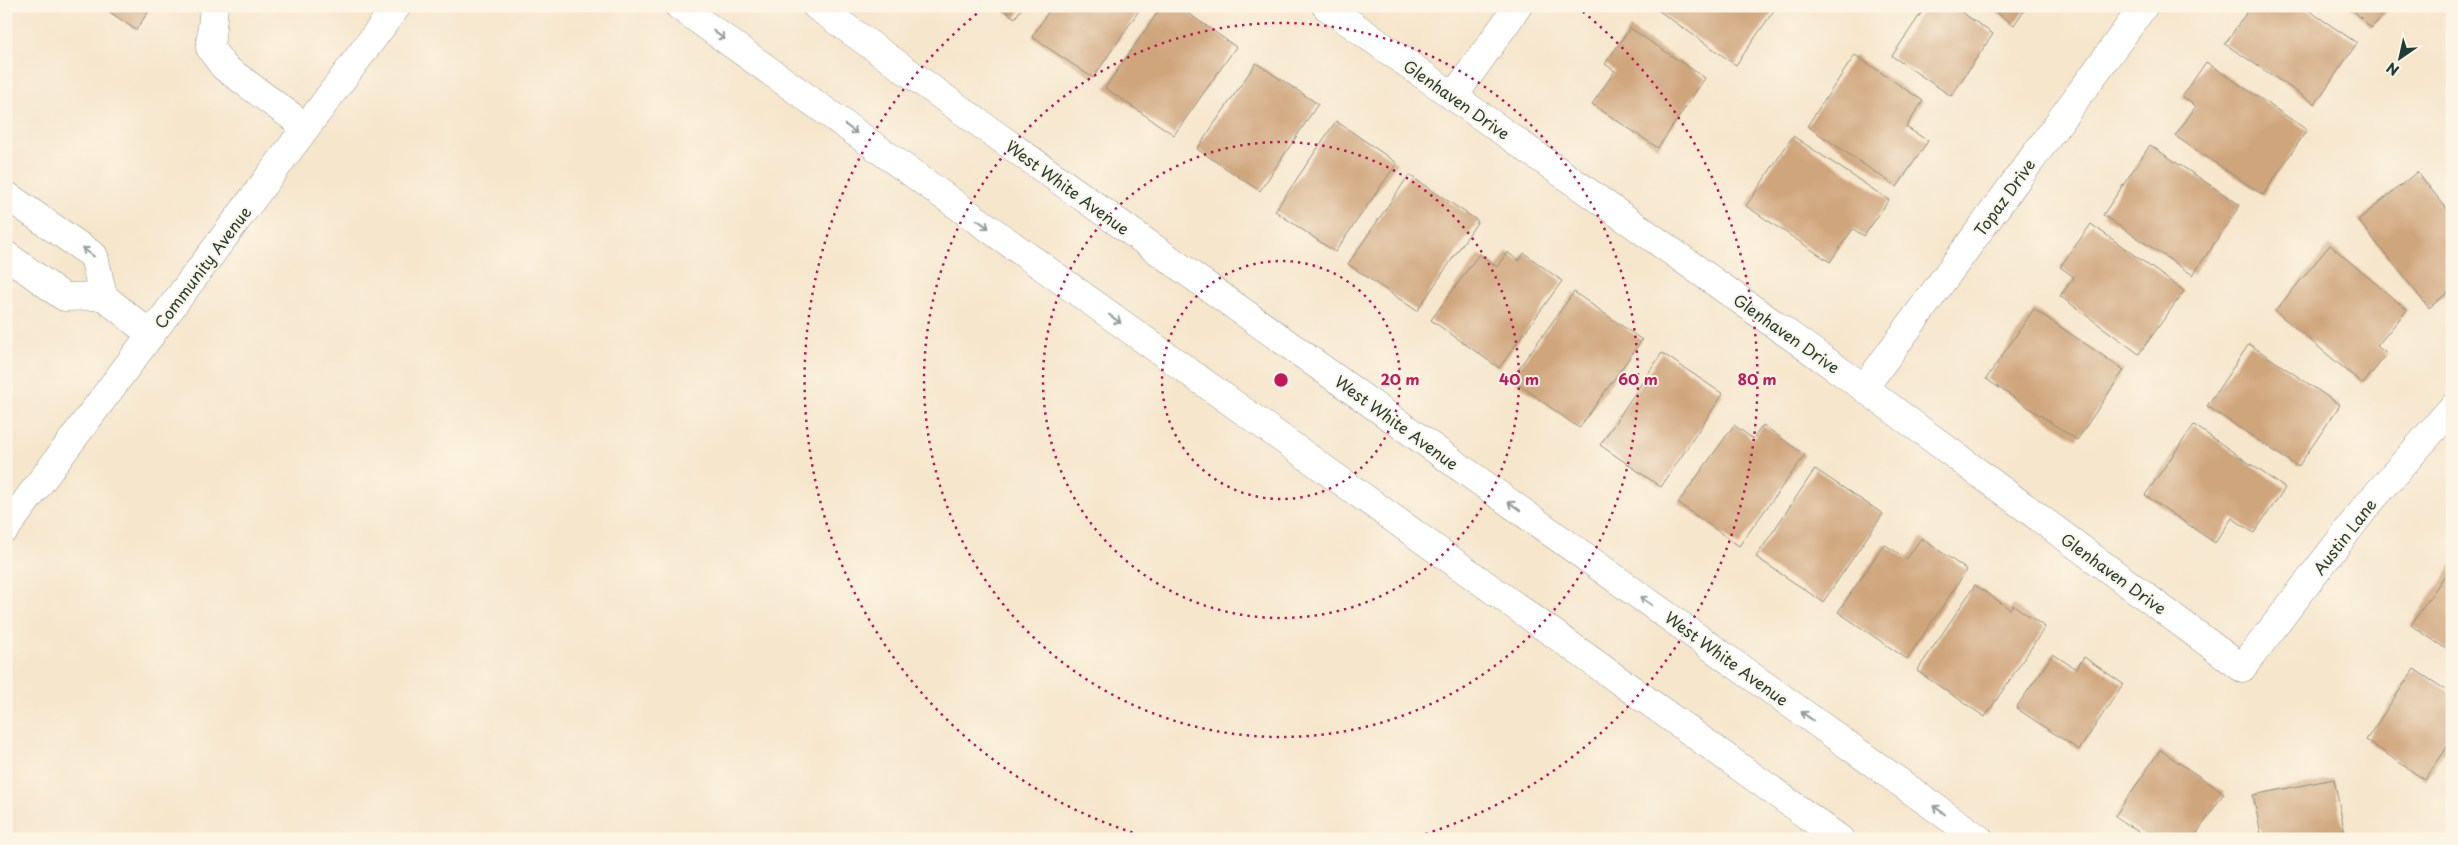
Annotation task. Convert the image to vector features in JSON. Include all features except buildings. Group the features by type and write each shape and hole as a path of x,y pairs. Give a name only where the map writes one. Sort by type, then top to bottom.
{"main road":[{"path":"214,6 210,48 224,68 306,127"},
{"name":"Community Avenue","path":"6,528 397,6"},
{"path":"679,6 1840,839"},
{"name":"West White Avenue","path":"816,6 1978,839"},
{"name":"Glenhaven Drive","path":"1326,6 1864,388 2242,668"},
{"path":"1453,96 1518,6"},
{"name":"Topaz Drive","path":"1864,388 2144,6"},
{"path":"6,195 94,256 103,296 151,335"},
{"path":"6,255 64,297 103,296"},
{"name":"Austin Lane","path":"2242,668 2368,504 2452,408"}]}
